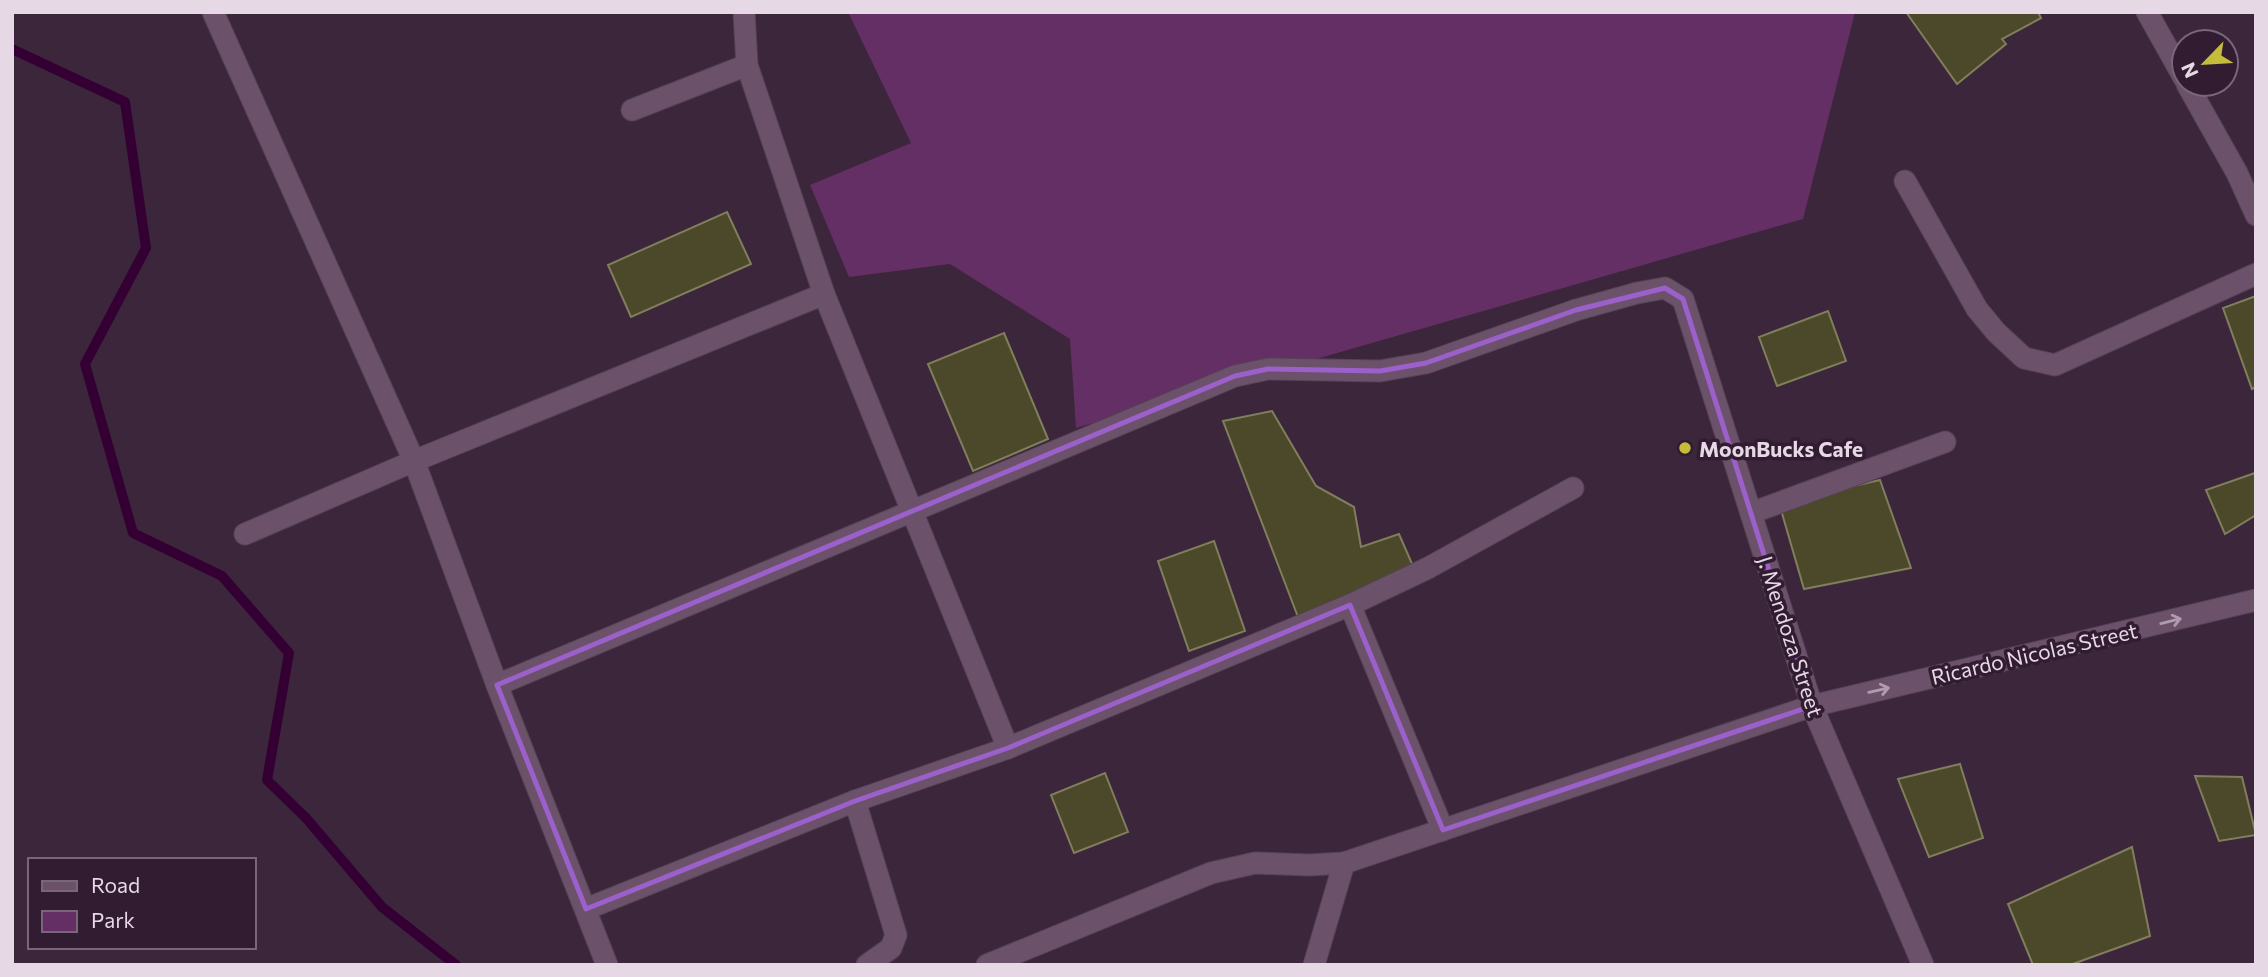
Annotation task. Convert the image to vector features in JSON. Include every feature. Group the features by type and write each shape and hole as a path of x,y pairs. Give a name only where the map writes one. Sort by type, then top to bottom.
{"street":[{"path":"214,12 414,461 497,685 607,965"},
{"path":"744,12 747,65 824,293 1008,748"},
{"path":"2147,12 2170,53"},
{"path":"632,110 747,65"},
{"path":"2196,98 2246,171 2256,215"},
{"path":"1905,181 1977,309 1996,332 2024,358 2055,365 2256,274"},
{"name":"J. Mendoza Street","path":"911,511 1236,376 1268,369 1380,371 1426,363 1576,310 1665,288 1683,299 1812,706 1923,965"},
{"path":"245,534 414,461 824,293"},
{"path":"1751,513 1945,442"},
{"path":"586,909 855,801 1008,748 1350,605 1428,568 1573,488"},
{"path":"497,685 911,511"},
{"name":"Ricardo Nicolas Street","path":"987,965 1211,873 1255,863 1309,866 1344,863 1812,706 2256,600"},
{"path":"1350,605 1443,830"},
{"path":"855,801 895,935 891,948 867,965"},
{"path":"1314,965 1344,863"}],"highlighted area":[{"path":"1665,288 1683,299 1812,706 1443,830 1350,605 1008,748 855,801 586,909 497,685 1235,376 1268,369 1380,371 1426,363 1576,310"}],"green space":[{"path":"848,12 1855,12 1803,219 1076,428 1070,339 950,264 849,277 810,185 911,143"}],"building":[{"path":"1906,12 2038,12 2041,18 2002,39 2006,44 1957,84"},
{"path":"727,212 751,264 631,317 608,265"},
{"path":"2256,296 2256,387 2252,389 2223,308"},
{"path":"1828,311 1846,361 1777,386 1759,337"},
{"path":"1004,333 1048,439 973,471 928,364"},
{"path":"1272,411 1316,486 1354,507 1361,547 1399,534 1416,573 1298,617 1223,421"},
{"path":"2255,473 2256,515 2225,534 2206,490"},
{"path":"1880,480 1911,568 1804,589 1779,503"},
{"path":"1214,541 1245,631 1189,651 1158,561"},
{"path":"1960,764 1983,838 1929,857 1898,779"},
{"path":"1105,773 1128,832 1074,853 1051,795"},
{"path":"2195,776 2242,777 2256,835 2219,841"},
{"path":"2132,847 2150,936 2070,965 2033,965 2008,904"}],"waterway":[{"path":"12,49 125,102 146,248 85,364 133,533 222,576 289,653 267,780 306,818 382,907 456,965"}],"place":[{"name":"MoonBucks Cafe","path":"1685,448"}]}
